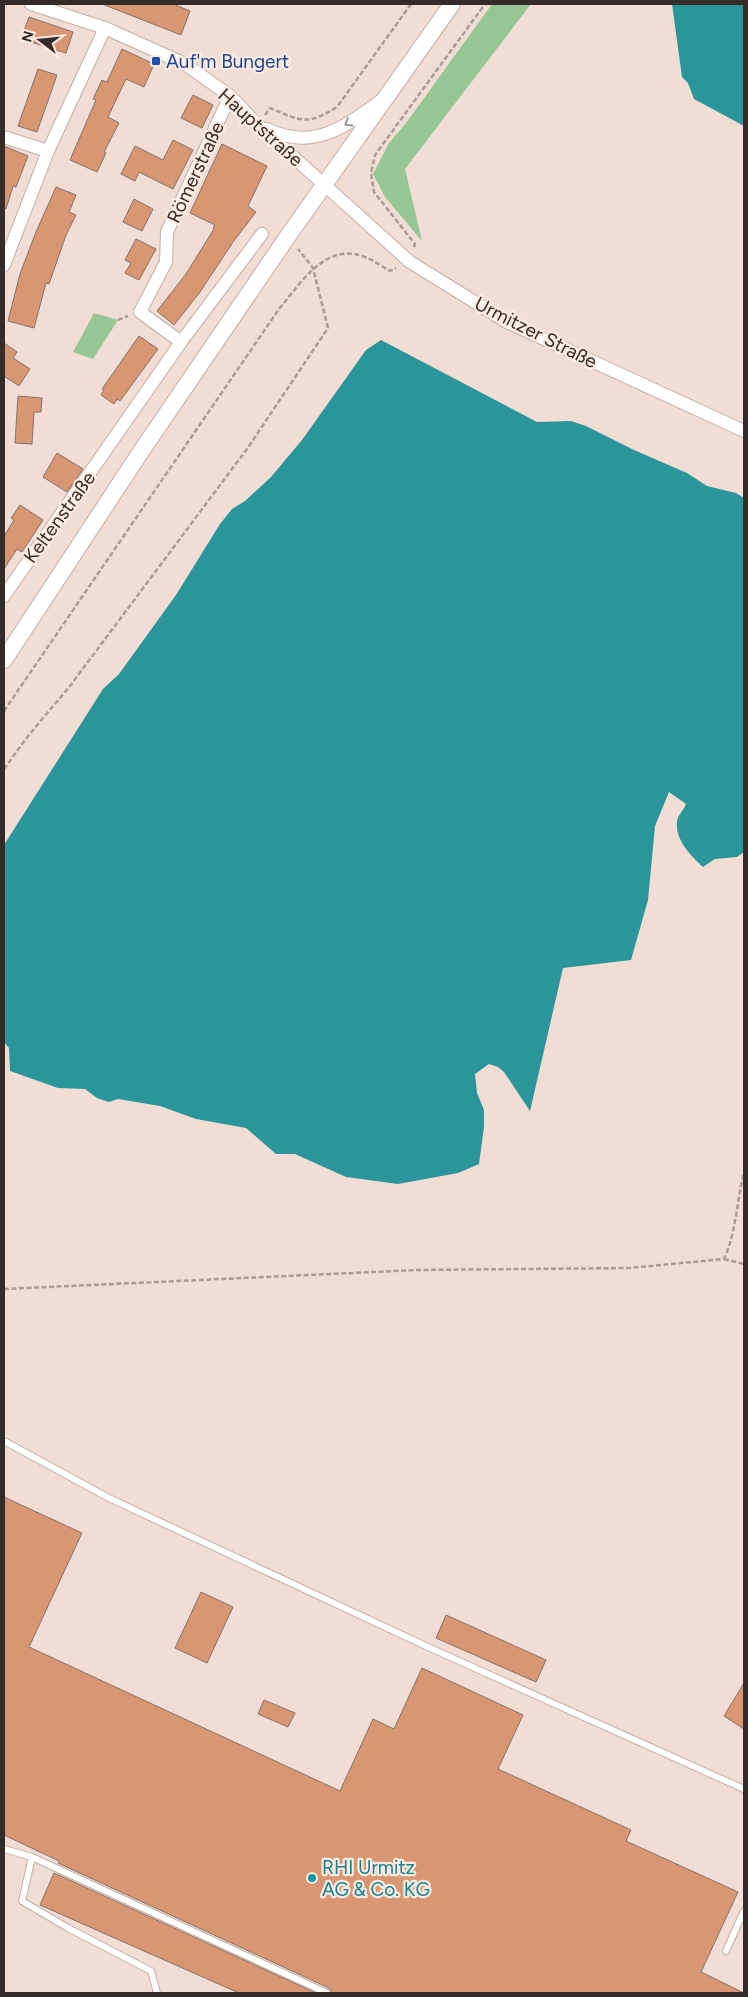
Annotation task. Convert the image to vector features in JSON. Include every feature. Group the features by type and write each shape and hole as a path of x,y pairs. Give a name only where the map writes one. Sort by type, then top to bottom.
{"street":[{"name":"Hauptstraße","path":"30,4 105,28 185,64 230,96 258,125 323,184"},
{"path":"4,660 140,453 323,184 452,4"},
{"path":"4,265 48,150 105,28"},
{"path":"258,125 284,136 309,138 334,132 387,95"},
{"name":"Römerstraße","path":"181,342 140,312 166,262 167,232 230,96"},
{"path":"4,136 48,150"},
{"name":"Urmitzer Straße","path":"323,184 410,262 507,322 744,430"},
{"path":"181,342 262,234"},
{"name":"Keltenstraße","path":"4,596 115,440 181,342"}],"lane":[{"path":"4,1441 117,1502 428,1647 744,1789"},
{"path":"4,1849 32,1857 327,1993"},
{"path":"32,1857 22,1901 68,1928 151,1971 157,1993"},
{"path":"726,1951 744,1911"}],"path":[{"path":"258,125 270,108 306,121 321,117 337,107 411,4"},
{"path":"4,711 279,309 312,268 339,254 362,256 390,271 410,262 415,244 374,192 371,173 376,155 485,4"},
{"path":"4,770 28,736 70,686 247,448 328,328 312,268"},
{"path":"724,1259 730,1246 744,1172"},
{"path":"4,1289 417,1270 629,1268 724,1259 744,1264"}],"green space":[{"path":"492,4 531,4 405,169 422,241 385,197 373,174 389,143 406,123"},
{"path":"94,313 118,320 93,359 73,352"}],"water":[{"path":"672,4 744,4 744,126 694,99 688,83 682,77"},
{"path":"381,340 537,422 571,421 586,426 634,450 687,473 707,486 736,493 744,498 744,852 737,857 715,859 703,867 689,853 681,841 677,829 677,820 686,804 669,792 655,826 648,900 631,960 563,968 530,1111 504,1072 498,1067 489,1064 475,1074 477,1093 484,1110 484,1127 479,1164 458,1173 398,1184 346,1177 295,1154 276,1154 246,1128 196,1119 160,1106 118,1099 109,1102 97,1098 85,1089 58,1088 10,1071 9,1048 4,1042 4,845 103,689 119,674 176,595 220,524 232,509 245,501 271,477 302,440 366,350"}],"building":[{"path":"102,4 173,4 190,11 181,35"},
{"path":"29,17 73,32 66,53 21,39"},
{"path":"122,49 154,64 144,87 126,79 108,117 119,123 104,152 106,153 97,172 70,160 96,100 93,99 102,80 107,82"},
{"path":"38,69 57,75 37,132 18,126"},
{"path":"193,95 213,105 202,128 181,118"},
{"path":"173,140 193,150 173,189 139,172 135,181 121,174 135,146 163,160"},
{"path":"222,144 267,166 248,206 256,212 233,242 200,292 174,325 157,311 186,274 214,229 215,225 190,213"},
{"path":"4,146 28,156 16,187 13,186 6,209 4,208"},
{"path":"56,187 76,195 69,212 76,215 66,235 49,284 46,283 34,328 8,321 20,274"},
{"path":"134,199 153,209 142,231 123,222"},
{"path":"136,239 156,249 139,280 125,273 131,263 125,260"},
{"path":"139,336 158,349 120,401 117,399 114,404 101,395 104,390 102,389"},
{"path":"4,343 17,352 13,358 30,369 19,386 4,376"},
{"path":"18,396 42,398 41,412 34,412 32,444 15,443"},
{"path":"57,453 83,469 67,492 43,477"},
{"path":"20,505 43,520 22,552 17,549 4,569 4,536 14,520 11,518"},
{"path":"4,1497 82,1533 29,1647 340,1791 373,1719 394,1729 422,1668 523,1715 498,1769 631,1830 626,1841 738,1892 701,1972 744,1993 332,1993 329,1988 58,1863 59,1861 4,1835"},
{"path":"201,1592 233,1607 207,1663 175,1648"},
{"path":"446,1615 546,1660 536,1682 436,1638"},
{"path":"744,1683 744,1729 724,1716"},
{"path":"264,1700 295,1713 288,1727 258,1714"},
{"path":"54,1873 316,1993 239,1993 40,1905"}],"place":[{"name":"Auf'm Bungert","path":"156,61"},
{"name":"RHI Urmitz AG & Co. KG","path":"312,1878"}]}
